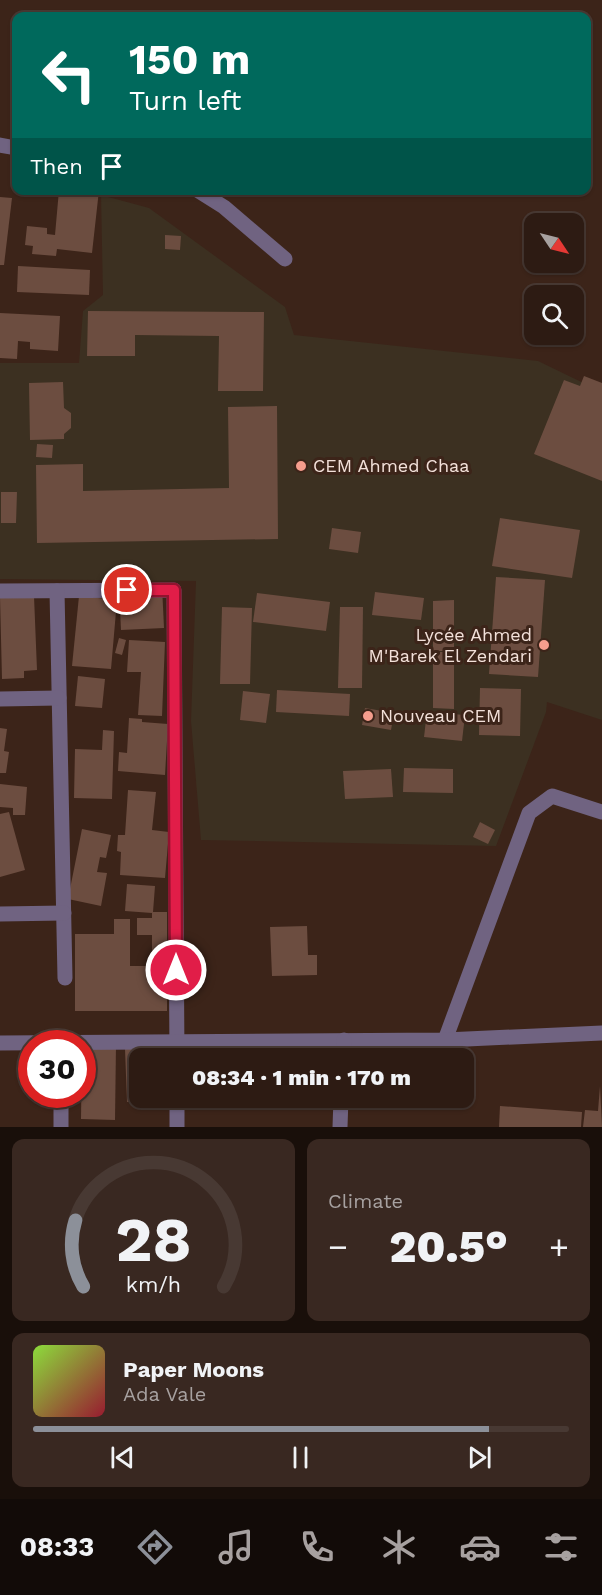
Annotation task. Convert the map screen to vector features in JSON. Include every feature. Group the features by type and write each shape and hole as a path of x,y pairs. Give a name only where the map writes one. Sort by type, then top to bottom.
{"street":[{"path":"205,195 224,207 285,259"},
{"path":"0,591 174,590 177,1048"},
{"path":"57,591 65,978"},
{"path":"0,699 59,698"},
{"path":"445,1040 529,813 552,796 602,812"},
{"path":"0,914 64,913"},
{"path":"96,1042 445,1040 602,1033"},
{"path":"344,1040 344,1048"},
{"path":"0,1043 18,1043"},
{"path":"61,1108 61,1127"},
{"path":"177,1108 177,1127"},
{"path":"340,1127 341,1108"}],"shaded area":[{"name":"CEM Ahmed Chaa","path":"101,195 149,208 285,307 294,335 538,361 602,392 602,720 547,702 546,712 496,846 201,840 191,721 196,581 0,579 0,363 79,363 83,311 103,295"}],"building":[{"path":"59,195 98,195 92,253 57,249 56,256 32,254 33,246 25,245 27,226 47,228 47,234 55,235"},
{"path":"0,197 12,198 4,265 0,265"},
{"path":"165,235 181,236 180,250 165,249"},
{"path":"18,266 90,270 89,295 17,292"},
{"path":"88,311 264,312 263,391 218,391 219,336 135,335 135,356 87,356"},
{"path":"0,313 60,316 58,351 30,349 30,342 18,341 17,359 0,358"},
{"path":"584,376 602,383 602,481 534,454 564,380 580,386"},
{"path":"63,382 64,408 71,413 71,428 64,434 64,439 30,440 29,383"},
{"path":"277,406 278,539 37,543 36,465 83,464 83,491 229,488 228,407"},
{"path":"37,444 53,445 52,458 36,457"},
{"path":"1,492 17,492 16,523 1,523"},
{"path":"500,518 580,530 572,578 492,566"},
{"path":"332,528 361,532 358,553 329,549"},
{"path":"496,577 545,580 538,677 489,674"},
{"path":"162,586 164,628 121,630 119,588"},
{"path":"375,592 424,598 421,620 372,615"},
{"path":"257,593 330,602 326,631 253,622"},
{"path":"34,596 37,670 24,671 24,678 2,679 0,597"},
{"path":"79,596 117,600 111,669 72,666"},
{"path":"454,600 454,651 433,651 433,601"},
{"path":"222,607 252,608 250,684 220,684"},
{"path":"340,607 363,607 362,688 338,688"},
{"path":"119,638 126,640 122,655 115,653"},
{"path":"129,640 165,642 162,716 138,715 141,672 127,672"},
{"path":"433,652 454,652 454,709 433,708"},
{"path":"78,676 105,679 102,708 75,706"},
{"path":"480,688 521,689 520,736 479,735"},
{"path":"277,690 350,694 349,716 276,712"},
{"path":"243,691 270,694 266,723 240,720"},
{"path":"365,708 394,713 391,730 362,725"},
{"path":"427,712 465,715 462,741 424,737"},
{"path":"129,718 142,719 142,722 168,724 165,775 118,771 119,752 127,753"},
{"path":"0,728 7,729 4,751 9,752 6,773 0,773"},
{"path":"103,730 114,731 112,799 74,798 75,749 102,750"},
{"path":"404,768 453,769 453,793 403,792"},
{"path":"391,769 393,797 345,799 343,771"},
{"path":"0,784 27,787 25,815 13,815 13,808 0,807"},
{"path":"128,790 156,792 152,830 169,832 165,878 120,875 121,852 117,851 118,835 125,835"},
{"path":"9,812 25,870 0,877 0,814"},
{"path":"480,822 495,830 488,844 473,837"},
{"path":"82,829 111,835 106,858 100,857 97,872 107,873 101,906 68,899"},
{"path":"127,884 155,886 153,912 167,912 167,1011 75,1011 75,934 114,934 114,919 130,919 130,966 152,966 152,935 137,935 137,918 152,918 152,913 125,911"},
{"path":"307,926 308,955 317,955 317,975 272,976 270,927"},
{"path":"96,1044 116,1044 115,1120 81,1119 81,1108 96,1108"},
{"path":"125,1049 129,1049 129,1102 127,1102"},
{"path":"600,1086 602,1127 583,1127 585,1110 598,1111"},
{"path":"500,1106 582,1112 581,1127 499,1127"}],"place":[{"name":"CEM Ahmed Chaa","path":"301,466"},
{"name":"Lycée Ahmed M'Barek El Zendari","path":"544,645"},
{"name":"Nouveau CEM","path":"368,716"}],"route":[{"path":"127,590 174,590 176,970"}]}
